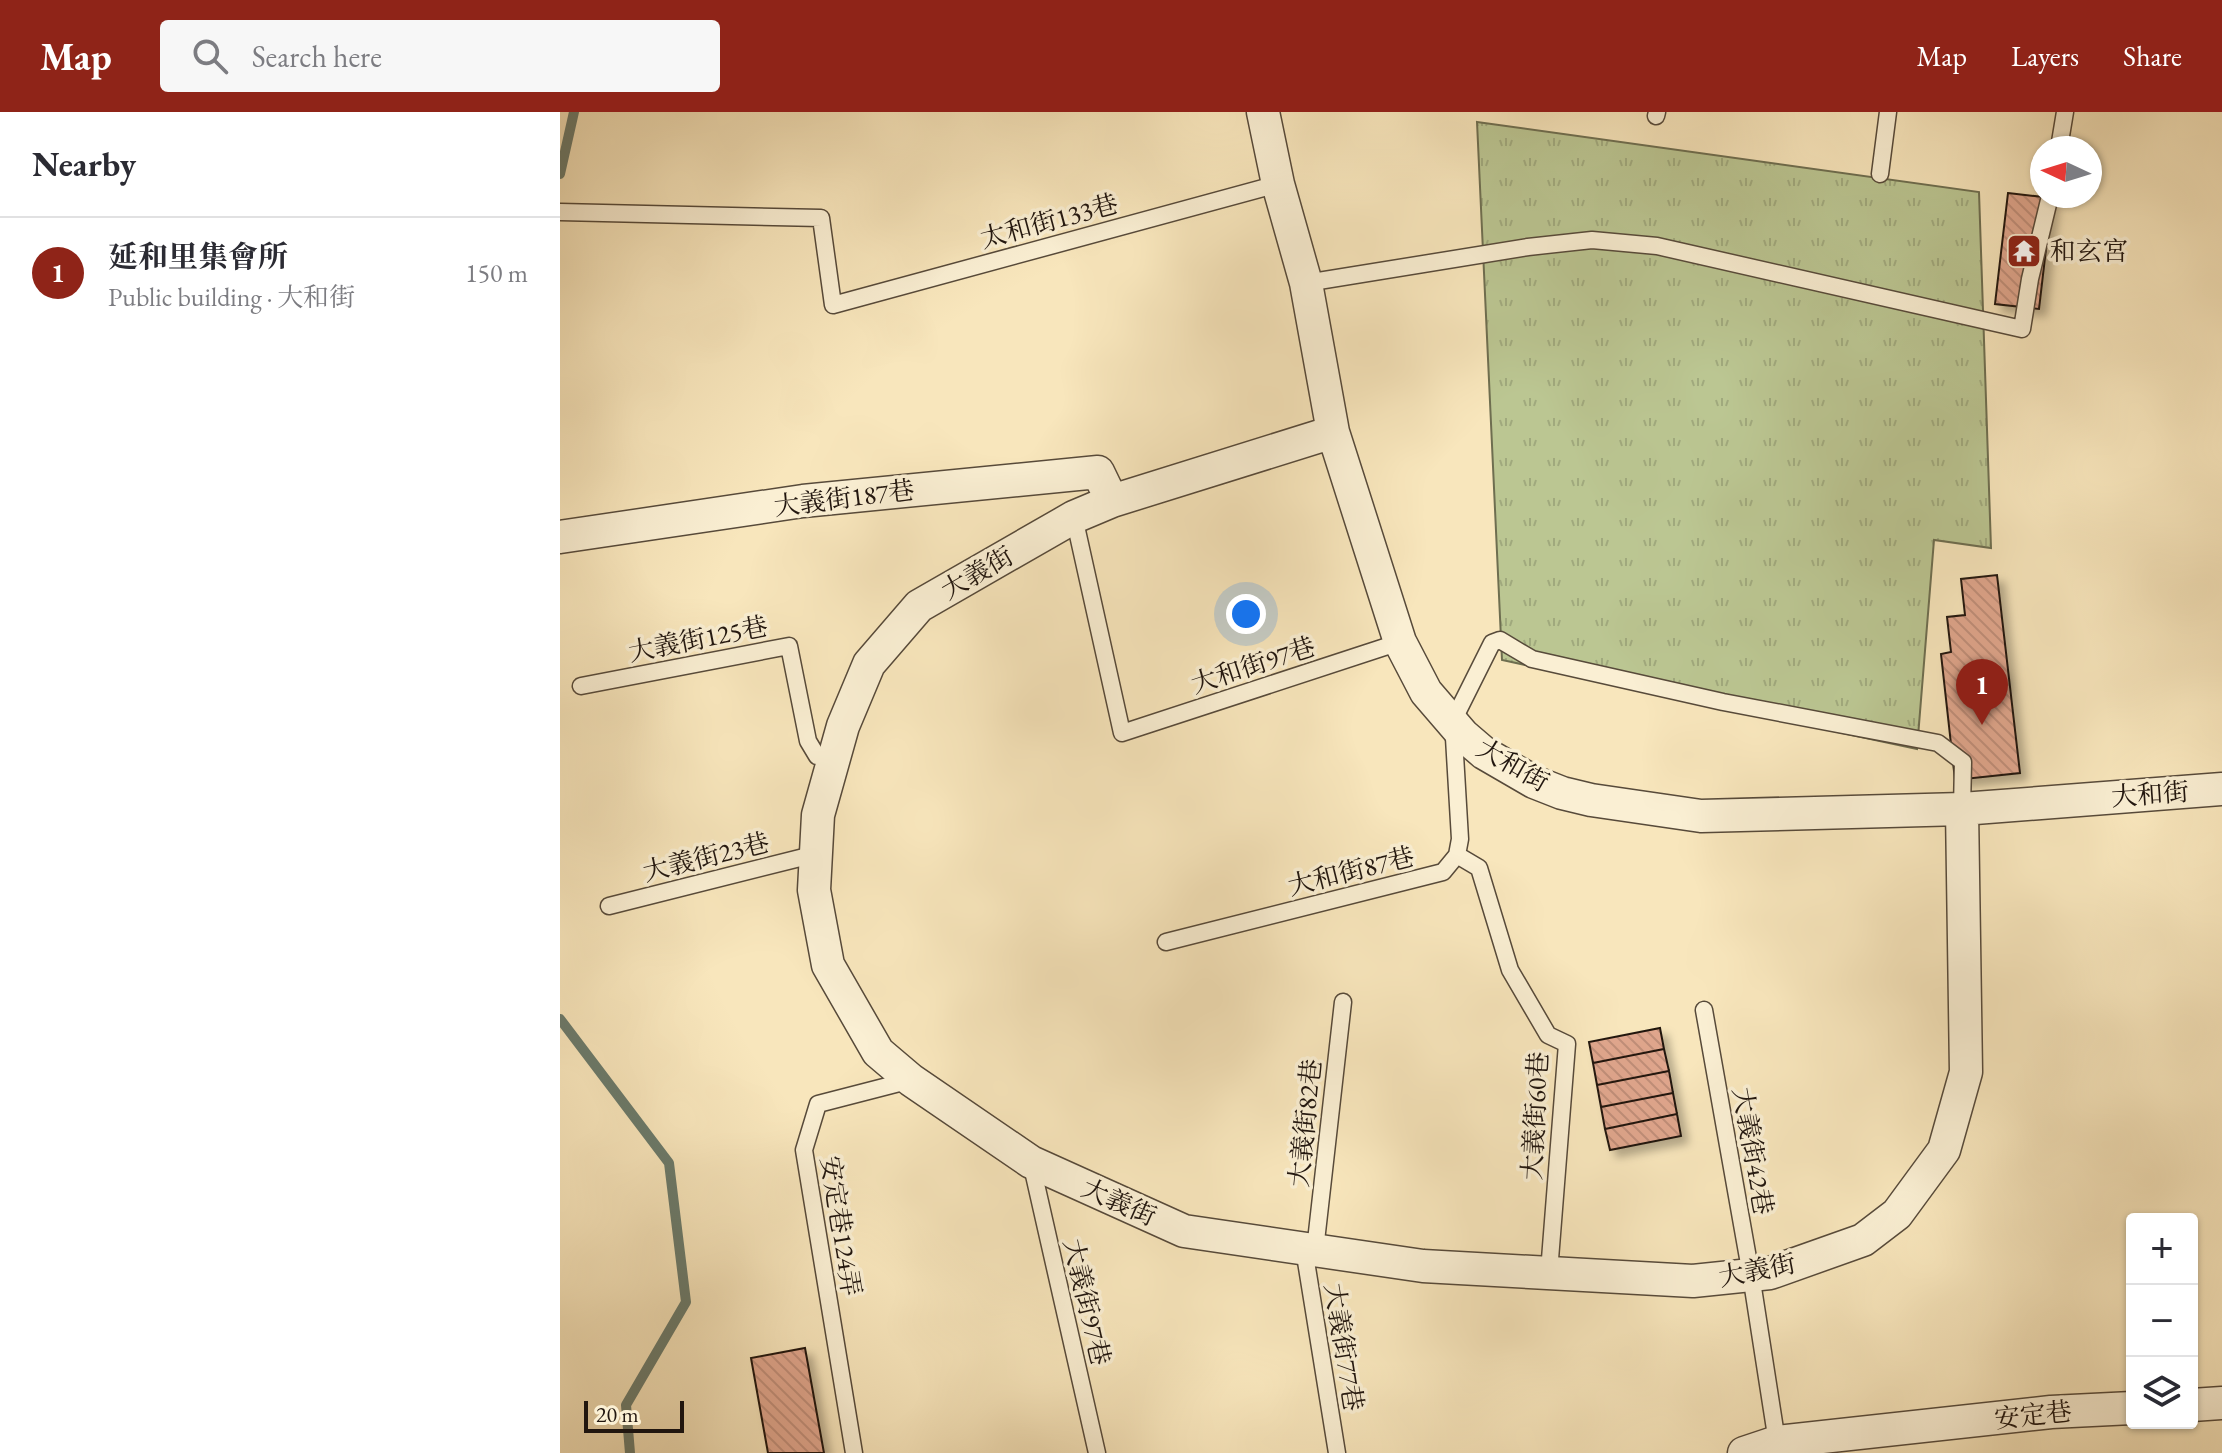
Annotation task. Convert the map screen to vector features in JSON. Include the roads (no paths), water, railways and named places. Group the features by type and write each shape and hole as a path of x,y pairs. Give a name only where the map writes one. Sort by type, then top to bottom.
{"street":[{"name":"大和街","path":"1263,112 1278,184 1306,283 1333,432 1400,642 1426,692 1463,735 1508,769 1562,793 1701,816 1962,809 2222,789"},
{"name":"大義街","path":"1333,432 1112,501 1074,517 919,606 869,664 843,726 818,815 814,890 828,965 878,1052 911,1080 1031,1162 1184,1231 1423,1266 1693,1281 1770,1273 1863,1240 1897,1214 1944,1150 1966,1072 1962,809"},
{"name":"大義街187巷","path":"560,537 803,501 1098,472 1112,501"},
{"path":"2198,1405 2222,1403"},
{"name":"安定巷","path":"1744,1453 1777,1442 2051,1412 2126,1408"}],"lane":[{"path":"1880,174 1888,112"},
{"path":"2061,136 2065,112"},
{"name":"太和街133巷","path":"567,212 821,218 833,305 1278,184"},
{"path":"1306,283 1528,247 1592,240 1657,246 2022,329 2030,279 2048,208"},
{"name":"大和街97巷","path":"1074,517 1122,733 1400,642"},
{"path":"1457,855 1460,839 1453,721 1492,643 1500,640 1532,659 1723,702 1938,743 1963,762 1962,809"},
{"name":"大義街125巷","path":"581,686 789,646 808,741 817,756 834,757"},
{"name":"大義街23巷","path":"609,906 816,854"},
{"name":"大和街87巷","path":"1166,942 1443,872 1457,855"},
{"name":"大義街60巷","path":"1457,855 1479,868 1510,970 1548,1035 1567,1044 1549,1272"},
{"name":"大義街82巷","path":"1309,1249 1343,1002"},
{"name":"大義街42巷","path":"1704,1010 1777,1442"},
{"name":"安定巷124弄","path":"854,1453 804,1150 818,1104 911,1080"},
{"name":"大義街97巷","path":"1031,1162 1097,1453"},
{"name":"大義街77巷","path":"1309,1249 1337,1453"}],"waterway":[{"path":"560,174 574,112"},
{"path":"560,1019 669,1163 686,1302 626,1405 630,1453"}],"place":[{"name":"和玄宮","path":"2024,251"},
{"name":"延和里集會所","path":"1982,725"}]}
